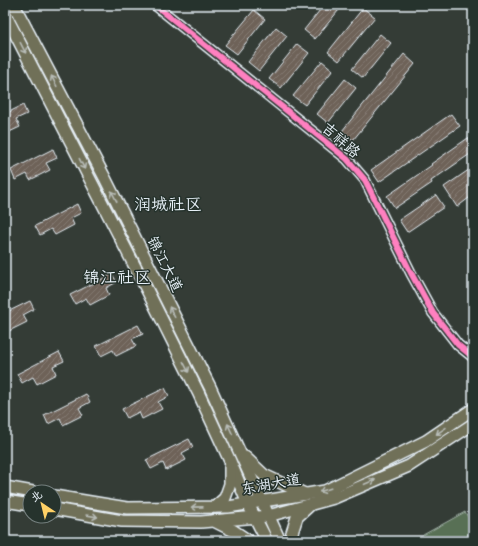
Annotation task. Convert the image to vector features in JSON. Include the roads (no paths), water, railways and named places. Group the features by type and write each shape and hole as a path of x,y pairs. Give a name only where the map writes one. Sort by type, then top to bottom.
{"main road":[{"name":"锦江大道","path":"14,5 105,178 210,387 280,541"},
{"name":"锦江大道","path":"5,14 198,392 248,504 267,541"},
{"name":"东湖大道","path":"62,497 127,508 228,507 325,491 426,442 473,409"},
{"name":"东湖大道","path":"62,510 122,521 201,522 268,516 334,498 409,466 473,424"},
{"path":"241,453 264,475 305,494"},
{"path":"215,507 225,498 230,484 230,461"},
{"path":"5,487 22,490"},
{"path":"5,501 22,504"},
{"path":"290,541 298,517 310,505"},
{"path":"213,521 234,531 249,541"}],"street":[{"name":"吉祥路","path":"155,5 347,159 365,180 411,274 433,313 458,345 473,357"}],"district":[{"name":"润城社区","path":"168,204"},
{"name":"锦江社区","path":"117,277"}]}
